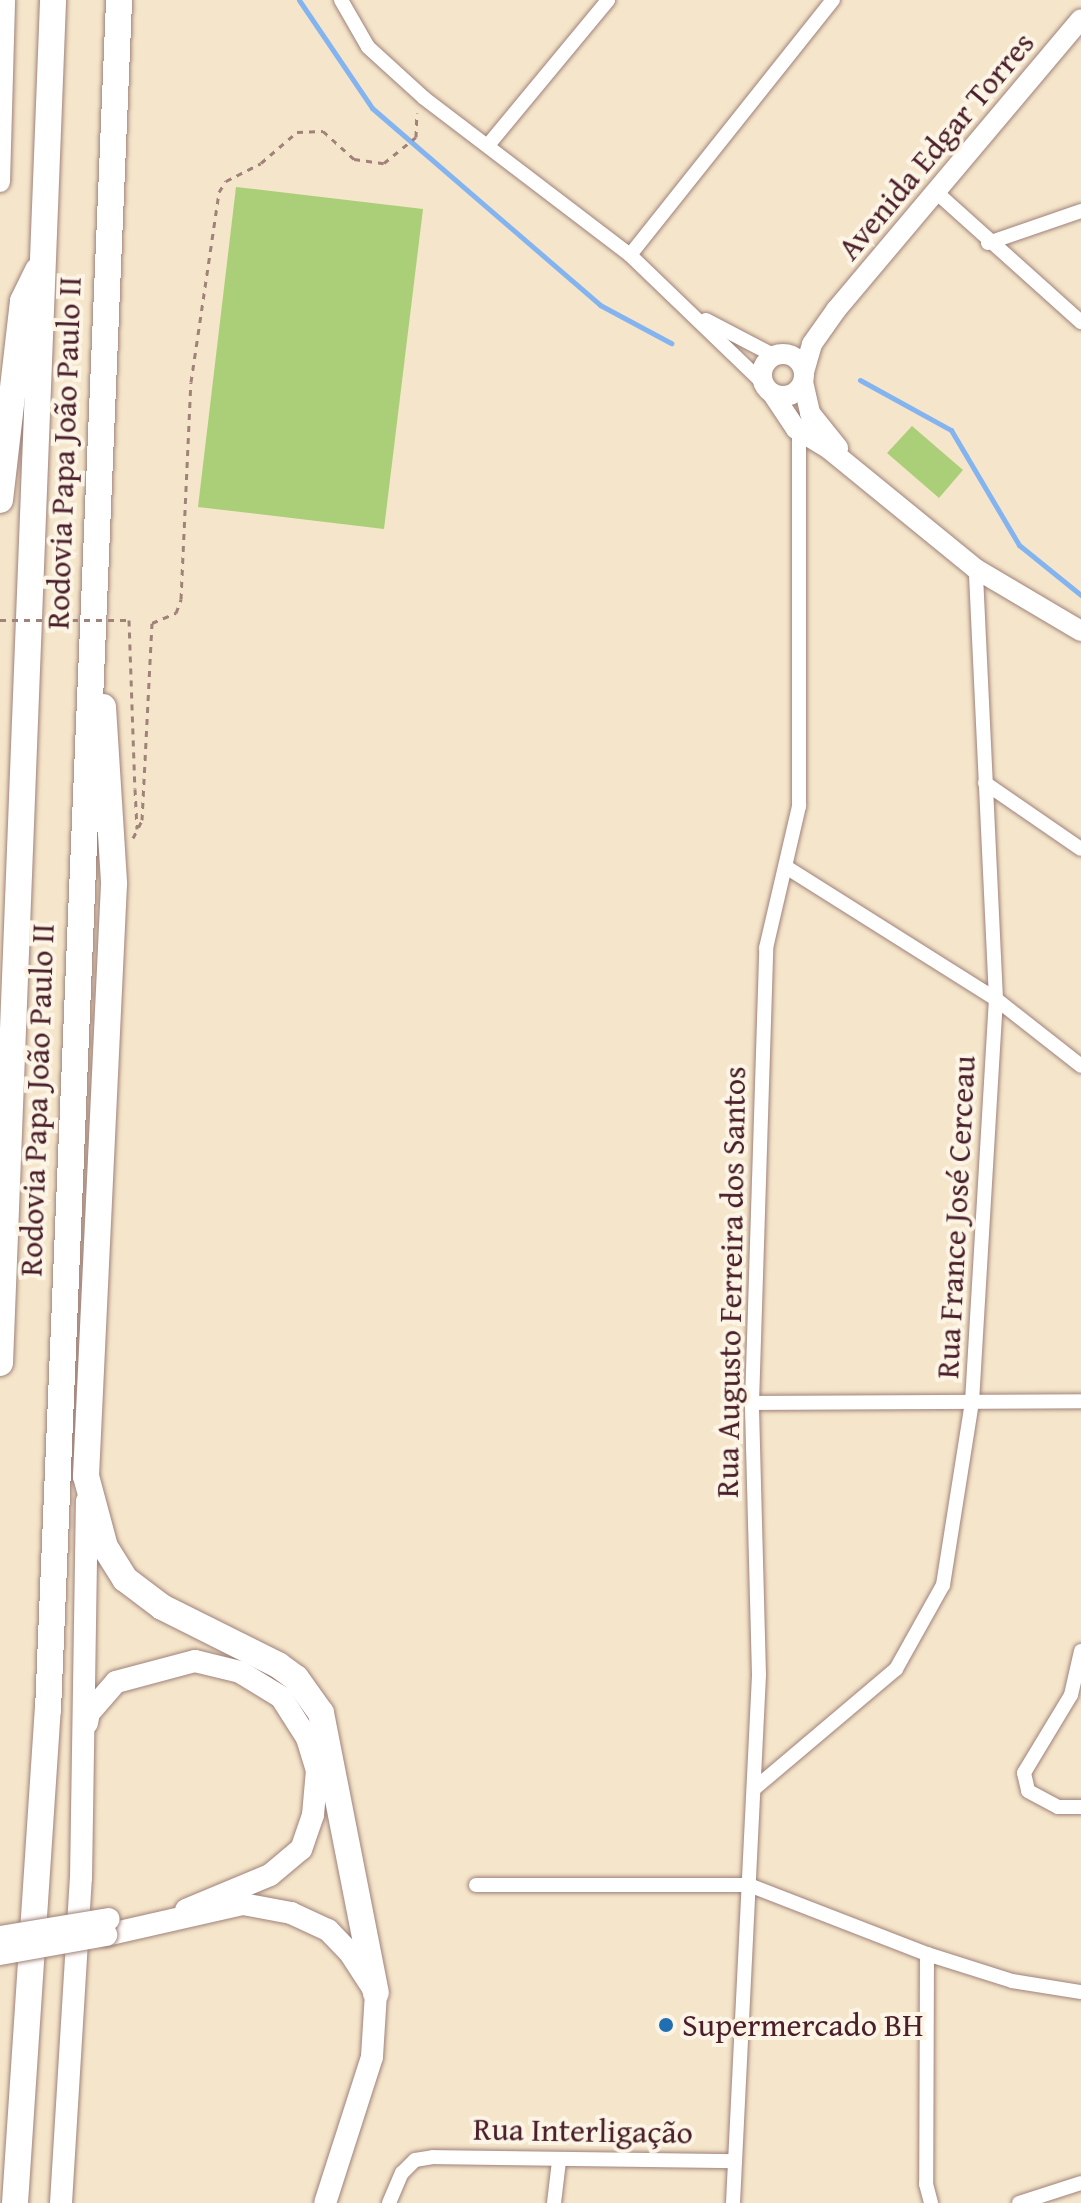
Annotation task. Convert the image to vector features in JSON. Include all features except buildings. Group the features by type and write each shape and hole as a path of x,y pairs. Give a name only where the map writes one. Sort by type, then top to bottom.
{"highway":[{"name":"Rodovia Papa João Paulo II","path":"0,1363 53,0"},
{"name":"Rodovia Papa João Paulo II","path":"15,2203 48,1710 119,0"},
{"path":"0,500 23,301 44,259"},
{"path":"94,552 114,884 86,1476 105,1547 125,1579 162,1607 278,1665 310,1693 321,1713 376,1993"}],"main road":[{"path":"62,2203 83,1748 86,1476"},
{"path":"83,1748 89,1713 116,1682 195,1661 240,1672 281,1697 301,1727 317,1770 313,1815 301,1849 270,1875 186,1910"},
{"path":"0,1937 108,1927 242,1904"},
{"path":"0,1954 186,1910 242,1904 291,1913 328,1930 350,1953 376,1993 372,2057 325,2203"}],"street":[{"path":"0,182 5,0"},
{"path":"341,0 368,47 424,98 489,144 630,255 768,388 796,429 855,470 976,569 1081,631"},
{"path":"489,144 608,0"},
{"path":"630,255 828,2"},
{"name":"Avenida Edgar Torres","path":"803,377 812,344 836,310 1081,19"},
{"path":"936,192 988,243 1081,322"},
{"path":"988,243 1081,211"},
{"name":"Avenida Edgar Torres","path":"775,355 836,310"},
{"path":"692,312 775,355 792,355 803,377 810,413 855,470"},
{"path":"768,388 763,367 775,355"},
{"path":"768,388 790,395 803,377"},
{"path":"796,429 810,413"},
{"name":"Rua Augusto Ferreira dos Santos","path":"733,2203 732,2161 759,1675 752,1403 766,948 799,806 796,429"},
{"name":"Rua France José Cerceau","path":"754,1789 896,1669 923,1628 943,1585 972,1402 996,999 976,569"},
{"path":"985,783 1081,849"},
{"path":"786,867 996,999 1081,1066"},
{"path":"752,1403 1081,1401"},
{"path":"1081,1651 1071,1695 1024,1773 1028,1791 1058,1807 1081,1807"},
{"path":"476,1885 749,1885 927,1954 1012,1981 1081,1992"},
{"path":"927,1954 926,2184 931,2203"},
{"name":"Rua Interligação","path":"389,2203 402,2173 415,2160 433,2157 732,2161"},
{"path":"554,2203 559,2161"},
{"path":"1019,2203 1081,2183"}],"path":[{"path":"131,842 142,820 152,623 176,613 181,599 191,382 219,192 226,181 261,163 297,132 323,131 354,159 384,163 416,137 416,115 424,98"},
{"path":"0,620 129,620 137,829"}],"green space":[{"path":"236,187 423,209 384,529 198,507"},
{"path":"912,426 963,470 939,498 887,453"}],"waterway":[{"path":"299,0 372,108 600,305 671,343"},
{"path":"860,380 951,430 1019,545 1081,595"}],"place":[{"name":"Supermercado BH","path":"666,2025"}]}
